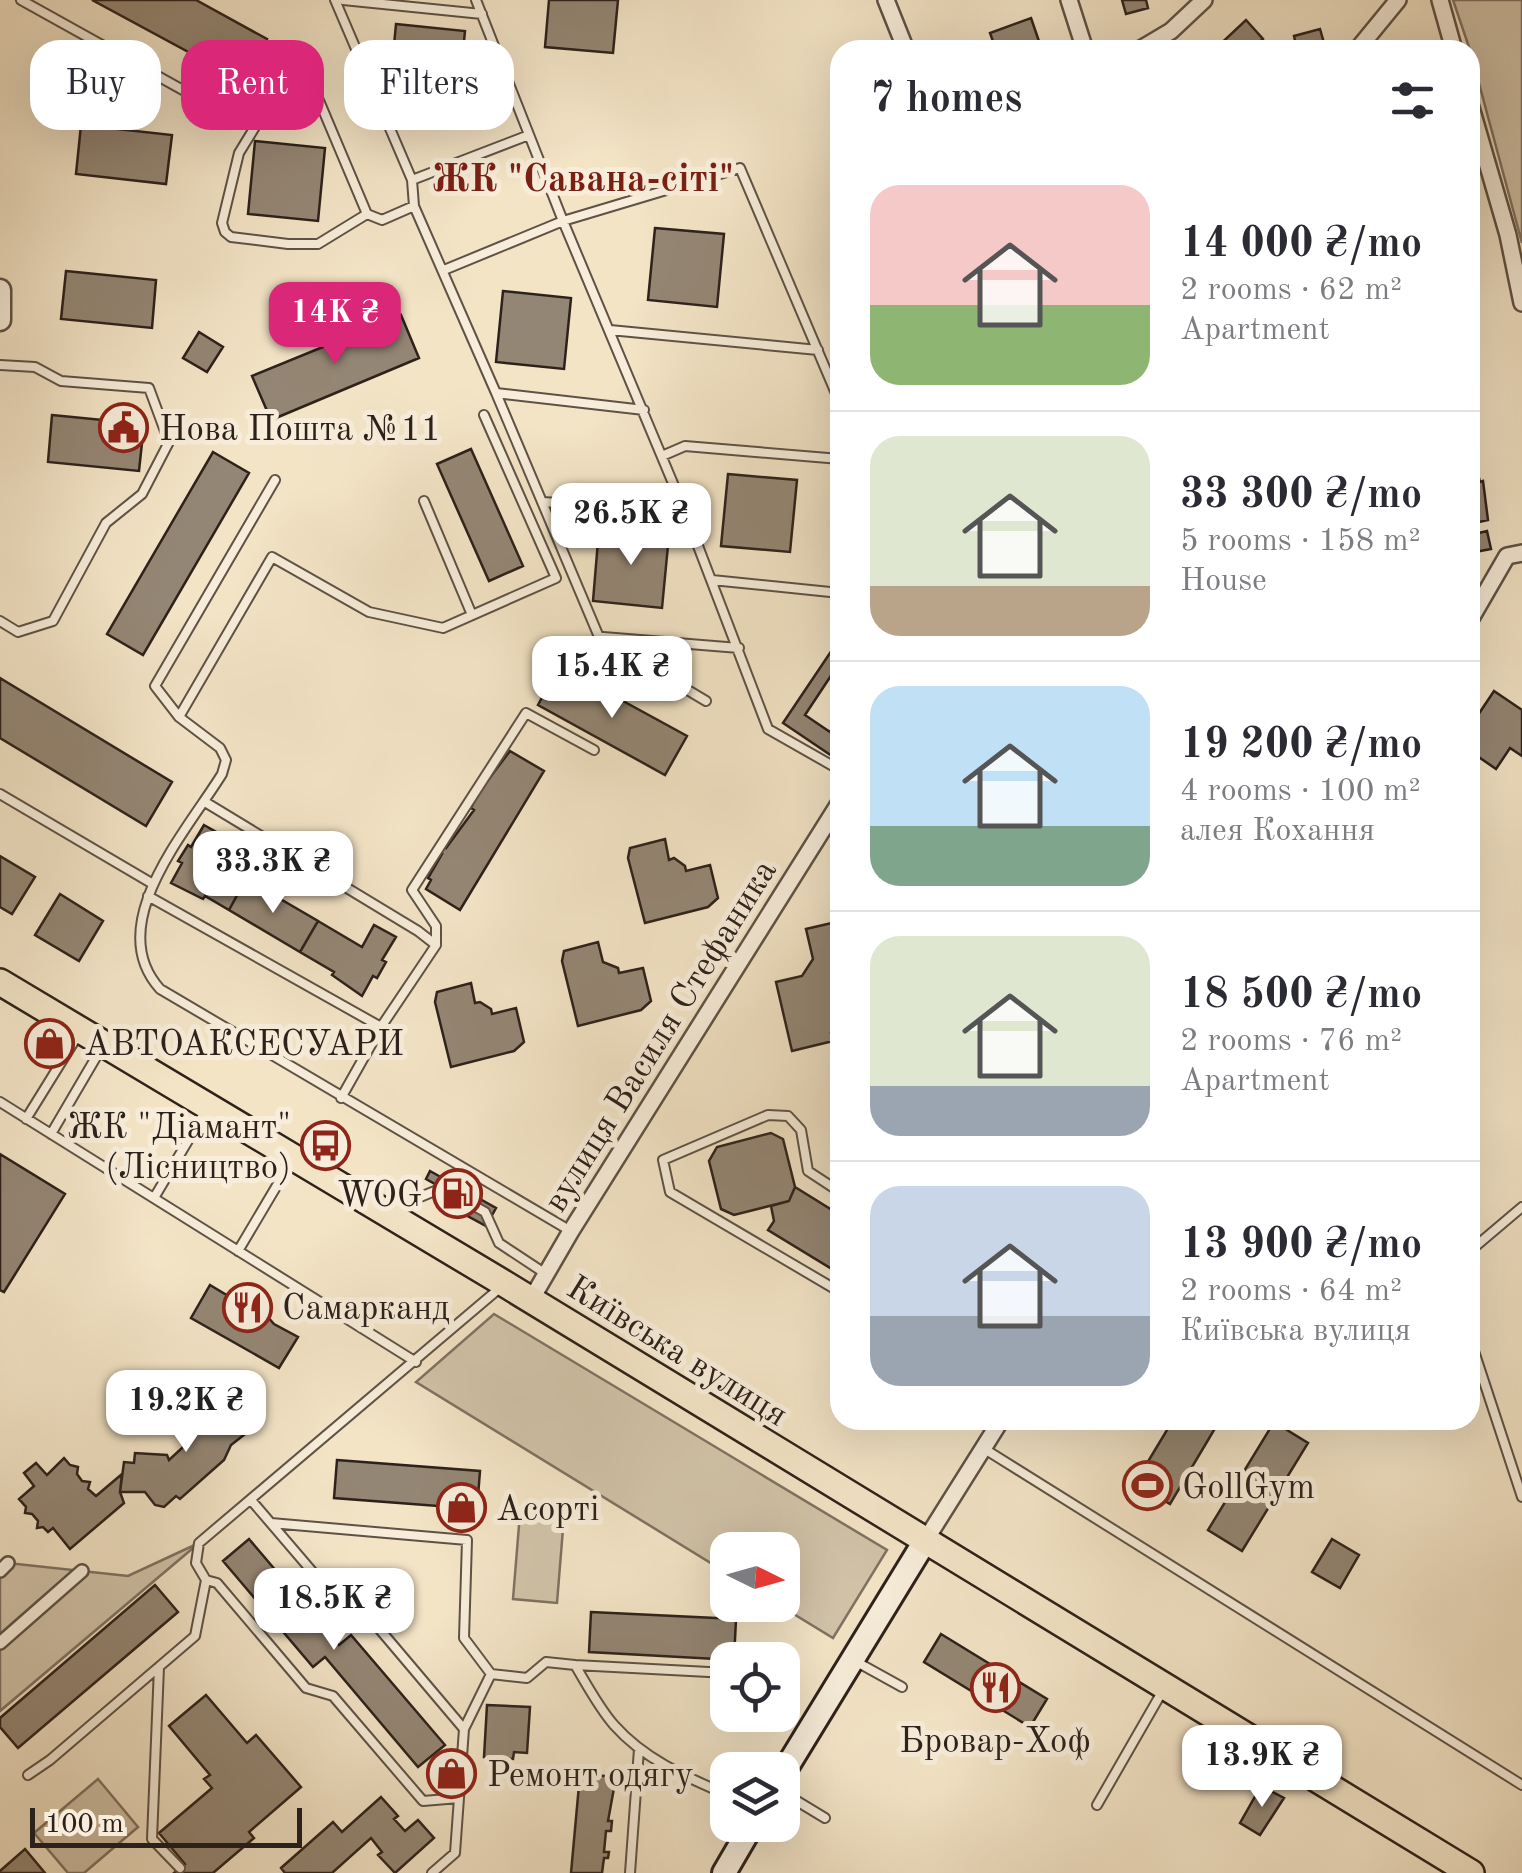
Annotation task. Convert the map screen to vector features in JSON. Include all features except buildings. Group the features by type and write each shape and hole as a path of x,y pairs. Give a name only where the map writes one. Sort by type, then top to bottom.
{"main road":[{"name":"Київська вулиця","path":"0,982 1472,1873"},
{"path":"796,1752 925,1540"},
{"path":"724,1873 742,1842"}],"street":[{"path":"886,0 902,40"},
{"path":"1069,0 1082,40"},
{"path":"1156,40 1204,0"},
{"path":"1364,40 1398,0"},
{"path":"1440,0 1451,40"},
{"path":"1480,138 1508,235 1522,303"},
{"path":"0,290 0,320"},
{"path":"1480,603 1507,556 1522,553"},
{"name":"вулиця Василя Стефаника","path":"531,1300 830,818"},
{"path":"925,1540 994,1430"},
{"path":"0,1644 82,1570"}],"lane":[{"path":"22,0 181,89"},
{"path":"335,0 412,180 414,206 599,637 706,701"},
{"path":"343,0 482,14"},
{"path":"476,0 563,222 685,512 768,729 830,764"},
{"path":"324,114 367,214 382,220 414,206"},
{"path":"253,130 240,153 222,222 231,237 318,244 367,214"},
{"path":"412,180 529,135"},
{"path":"444,270 563,222 740,168 830,379"},
{"path":"610,330 818,350"},
{"path":"0,365 34,367 62,381 149,388 169,442 142,494 106,523 53,621 18,632 0,621"},
{"path":"496,393 644,410"},
{"path":"179,717 272,556 369,612 443,628 556,578 484,414"},
{"path":"662,456 685,446 830,458"},
{"path":"274,480 155,686 179,717 220,748 226,760 222,774 153,884 138,938 140,959 160,989 571,1232"},
{"path":"424,501 472,615"},
{"path":"543,502 685,512"},
{"path":"712,580 830,592"},
{"path":"599,637 739,648"},
{"path":"341,1098 381,1027 436,945 436,926 412,890 526,713 594,750"},
{"path":"0,794 153,884"},
{"path":"204,802 436,945"},
{"path":"148,896 381,1027"},
{"path":"26,1118 80,1032"},
{"path":"50,1134 103,1045"},
{"path":"0,1102 416,1362"},
{"path":"154,1198 207,1108"},
{"path":"830,1185 808,1171 801,1130 788,1116 768,1115 663,1160 670,1192 830,1286"},
{"path":"238,1250 293,1158"},
{"path":"384,1212 442,1188 484,1212 499,1243 546,1274"},
{"path":"1480,1243 1522,1207"},
{"path":"28,1775 195,1636 206,1580 196,1563 199,1543 504,1284"},
{"path":"1480,1369 1522,1497"},
{"path":"983,1448 1522,1785"},
{"path":"250,1500 340,1604 365,1612 464,1728"},
{"path":"271,1522 467,1540 464,1638 491,1674 527,1678 546,1662 710,1671"},
{"path":"206,1580 217,1583 306,1688 333,1696 422,1802 459,1798"},
{"path":"851,1659 902,1687"},
{"path":"575,1665 613,1724 639,1748 666,1768 710,1787"},
{"path":"158,1667 152,1839 180,1868"},
{"path":"432,1873 455,1853 464,1728 491,1674"},
{"path":"1097,1805 1165,1686"},
{"path":"630,1873 639,1748"},
{"path":"800,1803 825,1818"}],"shaded area":[{"path":"1453,0 1522,0 1522,243 1480,87 1480,40 1467,40"},
{"path":"494,1314 887,1550 833,1638 800,1618 800,1532 710,1532 710,1563 416,1382"},
{"path":"520,1513 564,1516 557,1603 513,1599"},
{"path":"199,1543 0,1711 0,1571 8,1563 128,1576"},
{"path":"98,1779 138,1827 84,1873 68,1873 34,1833"}],"place":[{"name":"Нова Пошта №11","path":"124,428"},
{"name":"АВТОАКСЕСУАРИ","path":"49,1043"},
{"name":"ЖК \"Діамант\" (Лісництво)","path":"326,1146"},
{"name":"WOG","path":"457,1194"},
{"name":"Самарканд","path":"247,1307"},
{"name":"GollGym","path":"1147,1486"},
{"name":"Асорті","path":"461,1508"},
{"name":"Бровар-Хоф","path":"995,1688"},
{"name":"Ремонт одягу","path":"452,1774"}],"district":[{"name":"ЖК \"Савана-сіті\"","path":"583,178"}]}
